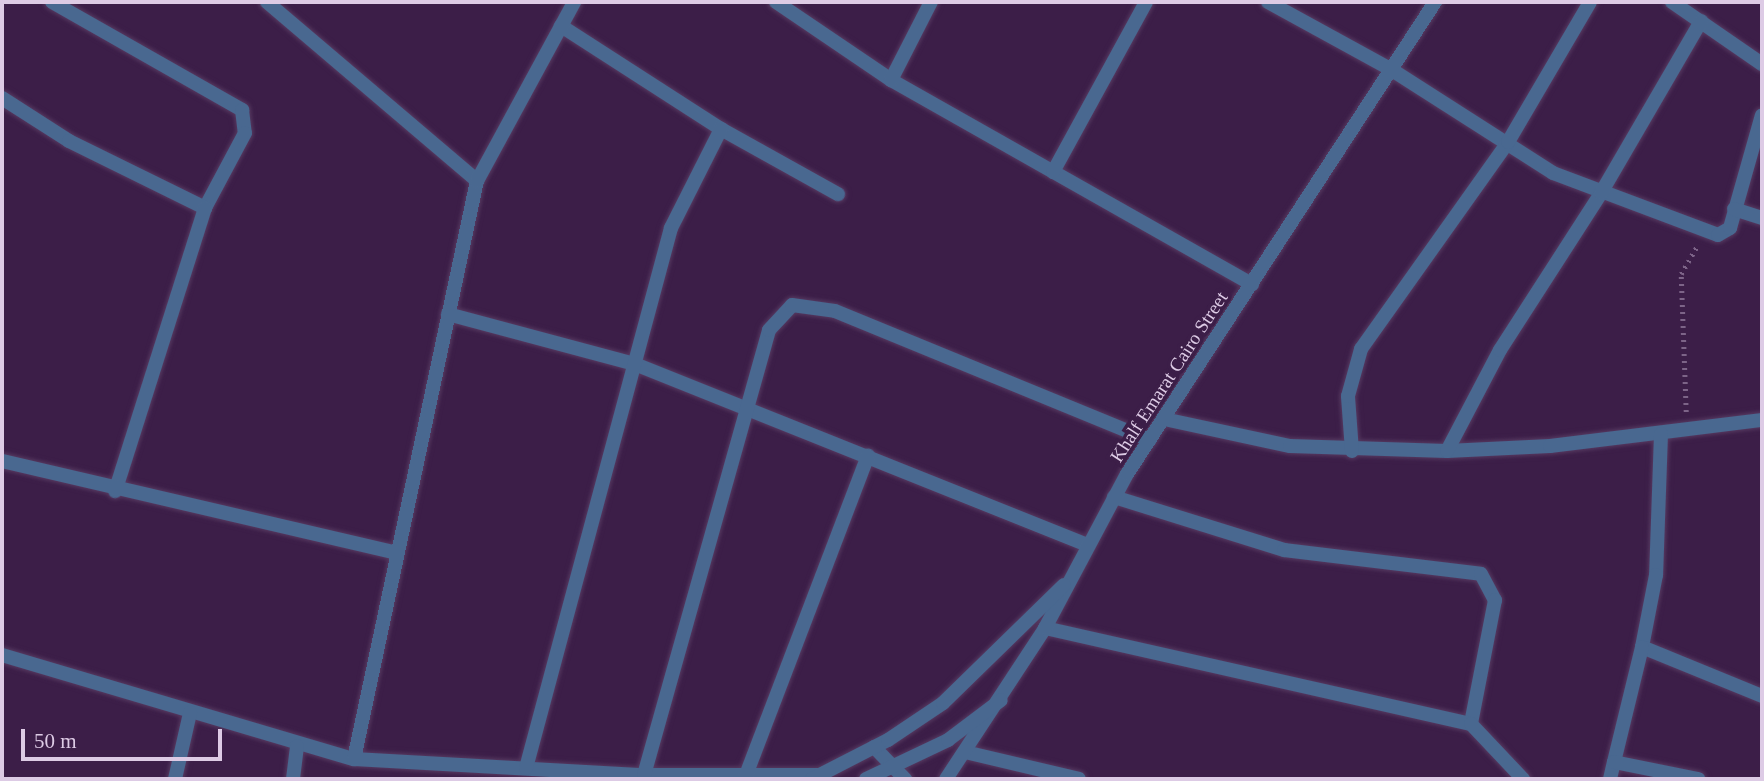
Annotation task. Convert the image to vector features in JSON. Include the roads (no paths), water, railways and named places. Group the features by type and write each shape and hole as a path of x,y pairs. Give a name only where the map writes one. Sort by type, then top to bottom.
{"street":[{"path":"52,2 242,110 245,133 205,208 115,491"},
{"path":"267,2 477,181"},
{"path":"354,759 477,181 574,2"},
{"path":"776,2 891,80 1252,284"},
{"path":"891,80 931,2"},
{"path":"1053,172 1146,2"},
{"path":"1268,2 1392,70 1553,173 1705,230 1725,234 1762,115"},
{"name":"Khalf Emarat Cairo Street","path":"946,779 1001,700 1045,628 1085,544 1150,440 1435,2"},
{"path":"1352,451 1348,396 1361,349 1508,142 1590,2"},
{"path":"1672,2 1762,64"},
{"path":"1447,451 1500,350 1601,193 1701,21"},
{"path":"561,26 721,129 838,194"},
{"path":"2,98 69,141 205,208"},
{"path":"526,768 671,228 721,129"},
{"path":"1734,209 1762,218"},
{"path":"644,775 769,330 792,304 835,311 1150,440"},
{"path":"448,314 635,364 748,405 1085,544"},
{"path":"1164,419 1290,446 1352,451 1447,451 1661,434 1762,419"},
{"path":"1610,779 1642,647 1661,519 1661,434"},
{"path":"746,775 868,455"},
{"path":"2,461 115,491 397,553"},
{"path":"1114,498 1284,550 1481,574 1495,600 1471,724"},
{"path":"2,655 297,746 354,759 644,775 816,777 874,747 974,678 1064,585"},
{"path":"1045,628 1471,724 1523,779"},
{"path":"1642,647 1762,696"},
{"path":"866,779 948,740 1001,700"},
{"path":"175,779 190,713"},
{"path":"293,779 297,746"},
{"path":"874,747 905,779"},
{"path":"965,752 1079,779"},
{"path":"1614,762 1698,779"}]}
